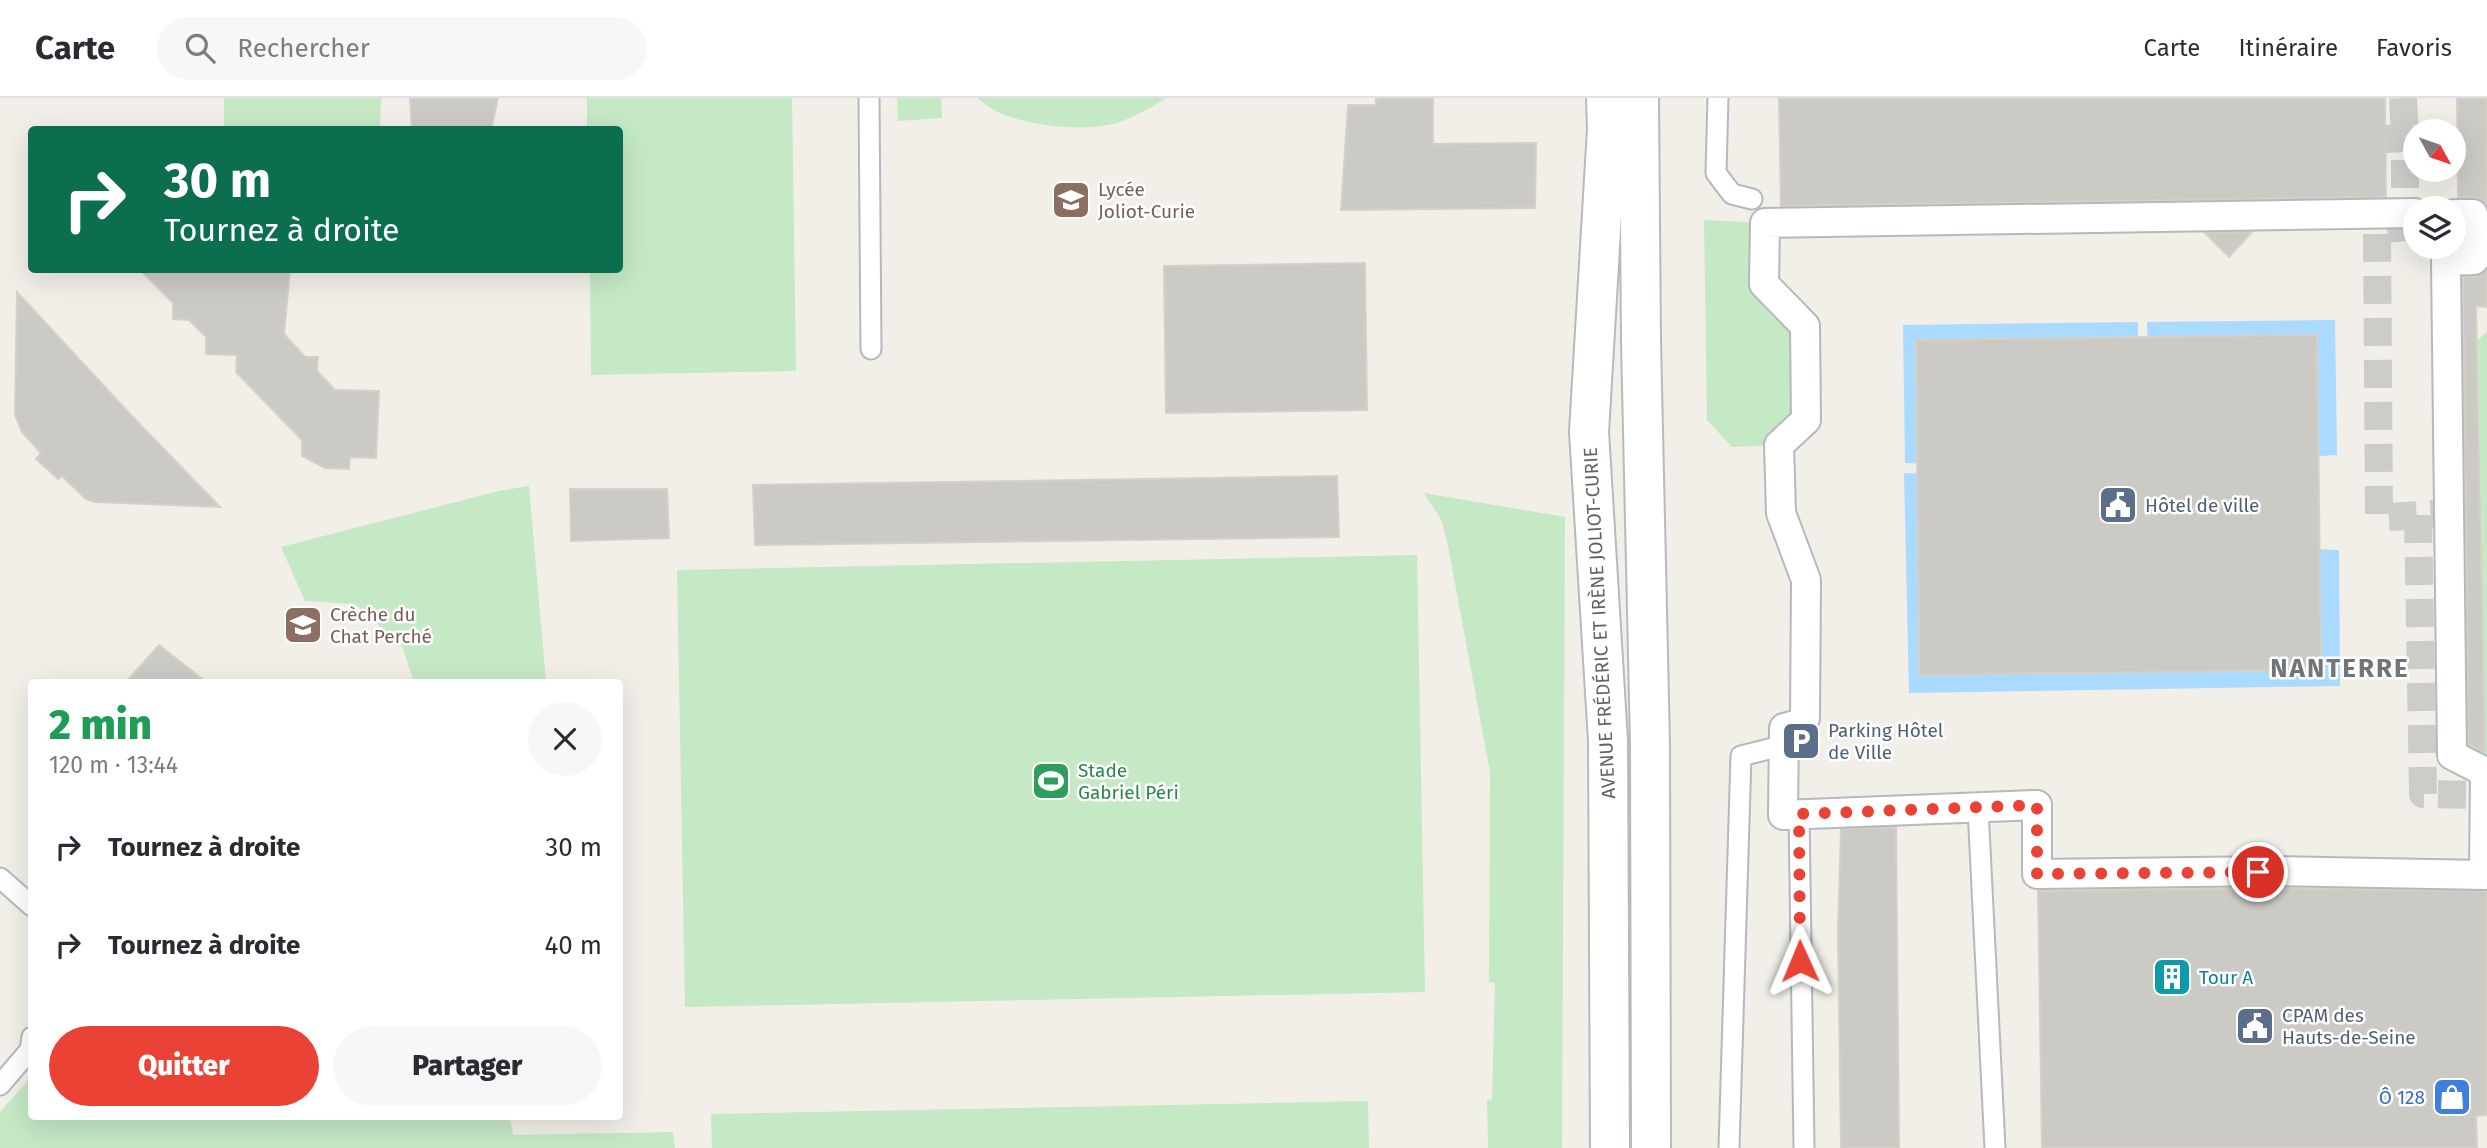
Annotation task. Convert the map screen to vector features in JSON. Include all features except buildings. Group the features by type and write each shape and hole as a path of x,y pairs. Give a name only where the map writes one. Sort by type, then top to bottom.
{"main road":[{"name":"AVENUE FRÉDÉRIC ET IRÈNE JOLIOT-CURIE","path":"1606,98 1607,129 1590,432 1608,741 1610,1148"},
{"path":"1639,98 1641,341 1650,744 1651,1148"}],"street":[{"path":"2403,213 1765,223 1765,284 1805,326 1805,420 1779,445 1781,513 1806,580 1805,718 1799,724 1784,728 1783,815 2037,805 2037,874 2270,872 2484,875 2485,772 2452,755 2446,261 2474,260 2473,214 2466,214"}],"lane":[{"path":"869,98 871,349"},
{"path":"1717,98 1716,173 1732,194 1752,199"},
{"path":"1729,1148 1741,757 1801,741"},
{"path":"1978,808 1995,1148"},
{"path":"1799,814 1804,1148"},
{"path":"0,878 28,902"},
{"path":"0,1085 28,1052"}],"green space":[{"path":"224,98 381,98 380,126 224,126"},
{"path":"587,98 792,98 796,371 591,375 590,273 623,273 623,126 587,126"},
{"path":"897,98 941,98 942,118 898,121"},
{"path":"978,98 1166,98 1117,123 1065,127 1024,121 1005,115"},
{"path":"1704,220 1765,223 1764,284 1805,326 1806,420 1779,445 1732,447 1707,420"},
{"path":"2487,331 2487,772 2485,772 2478,340"},
{"path":"529,486 546,679 413,679 402,646 355,604 305,601 281,547 499,491"},
{"path":"1424,493 1565,517 1562,1148 1488,1148 1487,1100 1492,1099 1495,983 1489,982 1490,772 1448,546 1442,521"},
{"name":"Stade Gabriel Péri","path":"1417,555 1425,992 685,1007 677,570"},
{"path":"28,1080 28,1120 511,1120 513,1135 673,1132 675,1148 0,1148 0,1112"},
{"path":"1368,1101 1369,1148 712,1148 711,1114"}],"water":[{"path":"2335,320 2337,455 2308,457 2148,346 2147,322"},
{"path":"2138,322 2138,346 1928,464 1905,463 1903,325"},
{"path":"1904,473 1928,474 2309,549 2339,550 2340,686 1909,693"}],"tunnel":[{"path":"2403,98 2404,119"},
{"path":"2385,139 2405,138 2405,196"},
{"path":"2403,227 2377,230 2379,518 2449,513"},
{"path":"2418,515 2423,794 2487,795"}],"place":[{"name":"Lycée Joliot-Curie","path":"1071,200"},
{"name":"Hôtel de ville","path":"2118,505"},
{"name":"Crèche du Chat Perché","path":"303,625"},
{"name":"Parking Hôtel de Ville","path":"1801,741"},
{"name":"Stade Gabriel Péri","path":"1051,781"},
{"name":"Tour A","path":"2172,977"},
{"name":"CPAM des Hauts-de-Seine","path":"2255,1026"},
{"name":"Ô 128","path":"2452,1097"}],"district":[{"name":"NANTERRE","path":"2340,668"}],"route":[{"path":"1800,961 1799,814 2037,805 2037,874 2258,872"}]}
